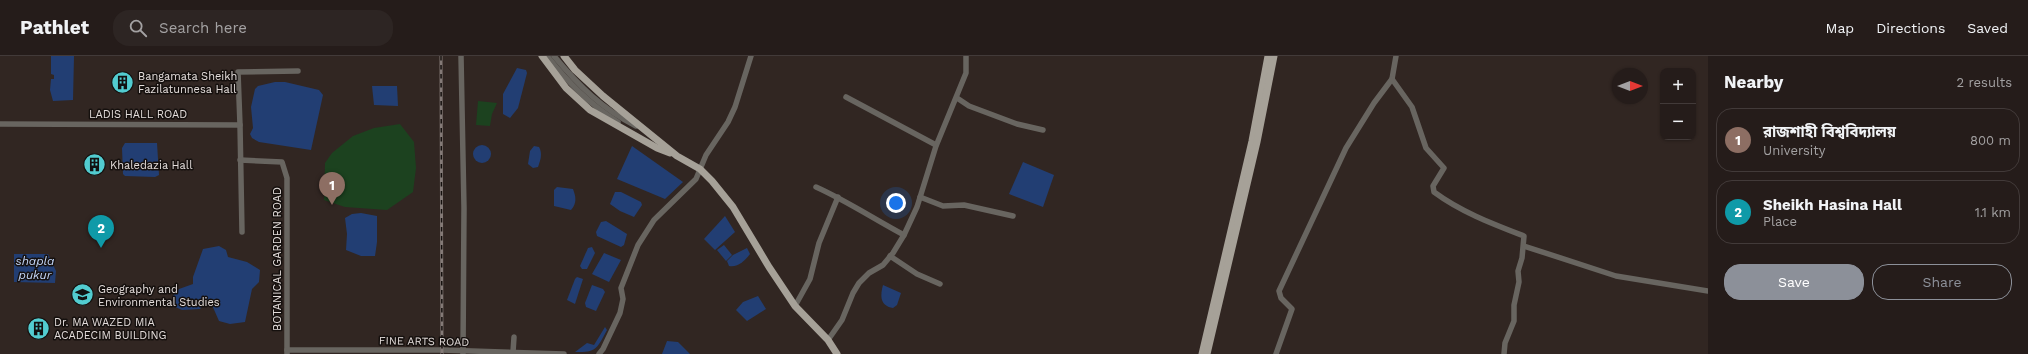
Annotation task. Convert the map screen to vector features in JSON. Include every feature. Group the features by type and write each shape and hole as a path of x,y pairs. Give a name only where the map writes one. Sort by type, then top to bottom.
{"main road":[{"path":"542,56 566,88 590,110 638,136 656,148 677,156 700,169 733,207 769,267 795,306 828,340 837,354"},
{"path":"564,56 575,70 603,96 677,156"},
{"path":"1202,354 1252,141 1268,56"},
{"path":"1207,354 1257,142 1274,56"}],"street":[{"path":"461,56 464,208 463,352"},
{"path":"547,56 572,86 596,108 625,123 644,129"},
{"path":"554,56 576,82 599,104 625,123 638,136"},
{"path":"599,354 603,349 620,313 623,298 621,288 638,245 654,220 696,179 706,155 728,122 735,107 751,56"},
{"path":"828,340 842,320 853,293 859,283 869,273 883,265 904,234 920,197 936,144 957,98 966,73 966,56"},
{"path":"1276,354 1292,309 1281,298 1279,291 1346,148 1392,79 1396,56"},
{"path":"242,232 238,72 298,71"},
{"path":"1392,79 1412,107 1426,148 1444,168 1433,186 1434,192 1447,202 1490,223 1524,236 1524,246 1518,271 1519,282 1514,305 1514,321 1505,343 1504,354"},
{"path":"846,97 936,144"},
{"path":"957,98 969,106 1017,124 1043,130"},
{"name":"LADIS HALL ROAD","path":"0,124 240,125"},
{"name":"BOTANICAL GARDEN ROAD","path":"240,160 282,162 287,178 287,352"},
{"path":"816,187 838,197 904,234"},
{"path":"795,306 810,280 819,243 838,197"},
{"path":"920,197 943,206 964,205 1013,216"},
{"path":"1524,246 1616,276 1708,291"},
{"path":"890,256 917,274 940,284"},
{"path":"513,352 514,337"},
{"name":"FINE ARTS ROAD","path":"287,352 513,352 564,354"}],"green space":[{"path":"478,101 497,103 492,114 490,126 476,125"},
{"path":"400,124 414,142 416,168 413,192 387,210 345,207 324,200 325,163 332,153 353,136 374,128"}],"water":[{"path":"51,56 74,56 73,100 53,101 50,90 51,79 54,79 54,75 51,74"},
{"path":"517,68 526,70 527,73 518,108 510,118 503,114 503,94"},
{"path":"275,82 285,82 319,90 323,95 311,150 259,142 252,138 250,134 253,128 251,107 255,89 258,86"},
{"path":"372,86 397,86 398,106 374,105"},
{"path":"125,143 157,143 159,175 155,177 125,176 123,174 122,148"},
{"path":"482,145 486,146 490,150 490,158 486,162 482,163 478,162 474,158 473,154 474,150 478,146"},
{"path":"534,146 539,147 541,155 538,167 533,168 528,164 530,151"},
{"path":"632,146 683,182 665,199 617,179"},
{"path":"1023,162 1054,175 1043,207 1009,194"},
{"path":"557,187 573,189 575,200 571,210 554,206 554,190"},
{"path":"615,192 621,192 641,202 642,205 634,217 620,211 610,204"},
{"path":"361,213 377,216 377,242 375,256 361,256 346,250 347,234 345,218 352,214"},
{"path":"725,216 735,232 715,250 704,239"},
{"path":"606,221 627,234 624,245 621,247 597,236 596,232 601,222"},
{"path":"724,245 732,255 726,261 717,250"},
{"path":"219,246 226,250 228,257 247,262 260,270 259,282 252,289 245,322 230,324 219,321 212,305 206,302 200,309 182,310 173,306 172,297 179,289 193,284 193,277 203,249"},
{"path":"592,247 595,253 587,269 582,269 580,266 588,248"},
{"path":"747,248 750,254 746,259 738,265 729,266 727,261 733,255"},
{"path":"604,253 621,260 609,282 592,274"},
{"name":"shapla pukur","path":"14,254 48,254 56,271 55,283 14,282"},
{"path":"577,277 583,279 575,304 567,300"},
{"path":"592,285 603,289 605,292 596,311 586,307 585,303"},
{"path":"883,285 901,293 897,305 893,308 883,303 881,293"},
{"path":"758,296 766,309 747,321 736,310 743,302"},
{"path":"605,327 607,330 596,348 588,352 575,352 587,343 594,345"},
{"path":"667,341 678,342 690,354 662,354"}],"railway":[{"path":"441,56 442,354"}],"place":[{"name":"Bangamata Sheikh Fazilatunnesa Hall","path":"123,82"},
{"name":"Khaledazia Hall","path":"94,165"},
{"name":"রাজশাহী বিশ্ববিদ্যালয়","path":"332,205"},
{"name":"Sheikh Hasina Hall","path":"101,248"},
{"name":"Geography and Environmental Studies","path":"82,295"},
{"name":"Dr. MA WAZED MIA ACADECIM BUILDING","path":"39,328"}]}
